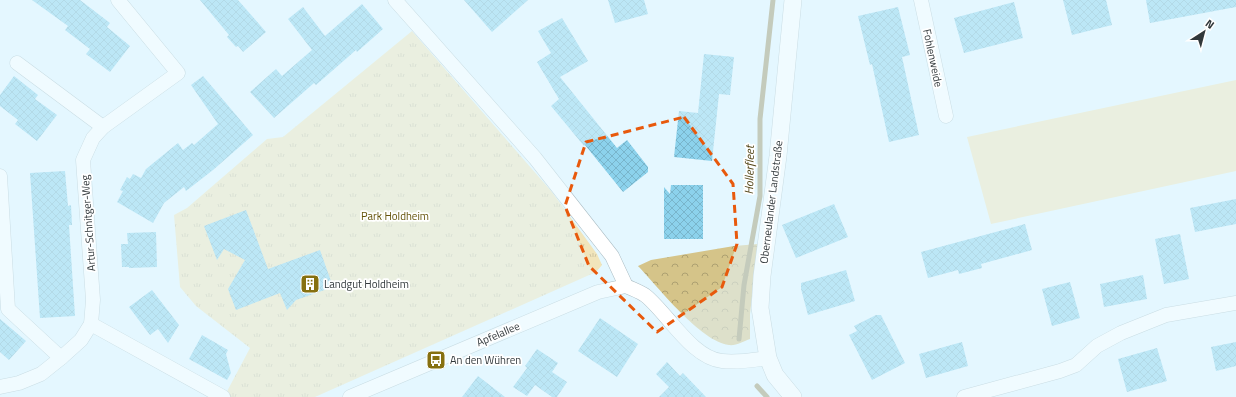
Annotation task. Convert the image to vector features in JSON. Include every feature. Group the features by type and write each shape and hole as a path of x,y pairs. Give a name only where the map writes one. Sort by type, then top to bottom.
{"street":[{"name":"Artur-Schnitger-Weg","path":"0,387 19,383 41,374 81,340 91,324 93,300 83,160 93,138 103,127 178,73 118,0"},
{"path":"395,0 535,158 612,256 626,286 645,295 681,334 702,354 720,361 742,362 768,358"},
{"name":"Oberneulander Landstraße","path":"792,397 775,375 768,358 760,308 762,276 778,156 793,0"},
{"name":"Fohlenweide","path":"921,0 946,116"},
{"path":"17,63 103,127"},
{"path":"0,176 8,309 61,358"},
{"name":"Apfelallee","path":"350,397 598,292 626,286"},
{"path":"964,397 1060,371 1076,365 1097,346 1121,333 1166,315 1236,303"},
{"path":"91,324 223,397"}],"highlighted area":[{"path":"684,117 733,184 737,244 722,287 657,332 589,266 565,206 586,142"}],"green space":[{"name":"Park Holdheim","path":"412,31 552,192 597,254 602,265 596,272 315,397 224,397 250,348 196,306 180,287 174,215 187,208 267,139 283,137"},
{"path":"1236,80 1236,171 991,224 967,137"},
{"path":"758,244 750,314 750,339 734,345 718,342 693,324 638,266 651,260 734,246"}],"building":[{"path":"32,0 80,0 110,23 107,27 130,46 110,72 86,54 90,49 65,30 68,26"},
{"path":"200,0 238,0 266,32 243,52 227,37 229,35"},
{"path":"464,0 528,0 492,32"},
{"path":"608,0 644,0 648,14 615,23"},
{"path":"1063,0 1106,0 1112,25 1072,35"},
{"path":"1146,0 1236,0 1236,7 1150,23"},
{"path":"1014,2 1023,38 964,53 954,18"},
{"path":"362,4 383,29 357,52 356,50 316,85 314,83 274,118 250,92 276,69 282,76 312,50 288,19 303,7 325,36"},
{"path":"898,7 910,55 902,57 919,135 889,142 872,64 870,65 858,16"},
{"path":"562,18 588,61 560,77 617,148 627,140 648,167 648,172 623,192 551,106 559,99 537,62 551,53 538,31"},
{"path":"704,54 734,57 730,95 719,94 712,161 674,157 679,111 698,113"},
{"path":"14,76 38,95 35,99 57,115 37,141 15,124 18,120 0,106 0,95"},
{"path":"203,76 253,135 213,170 186,191 184,187 164,203 153,223 117,202 123,191 120,190 127,177 130,179 133,174 141,178 146,169 178,143 183,150 192,143 194,145 218,124 191,85"},
{"path":"65,171 68,206 71,205 72,225 69,225 75,316 40,318 30,173"},
{"path":"671,185 703,185 703,239 664,239 664,187 670,194"},
{"path":"1236,199 1236,224 1195,232 1190,208"},
{"path":"834,204 848,237 796,258 782,225"},
{"path":"246,210 268,269 320,250 333,287 296,300 287,310 280,293 236,310 228,289 245,260 224,249 217,260 204,226"},
{"path":"1025,224 1032,250 981,264 982,268 959,274 958,270 928,278 921,252"},
{"path":"156,232 157,267 122,267 121,244 128,244 127,233"},
{"path":"1180,234 1189,279 1164,284 1155,239"},
{"path":"846,270 855,301 808,315 801,289 801,283"},
{"path":"1143,275 1147,299 1104,307 1100,284"},
{"path":"1070,282 1080,318 1052,326 1042,289"},
{"path":"152,290 179,325 168,343 158,329 150,335 129,307"},
{"path":"876,315 881,315 905,363 872,380 849,335 857,331 854,326"},
{"path":"600,318 638,344 617,377 578,351"},
{"path":"0,319 26,341 9,360 0,352"},
{"path":"202,335 228,350 226,354 231,373 227,380 189,359"},
{"path":"962,342 968,366 926,378 919,354"},
{"path":"1236,342 1236,366 1216,371 1211,347"},
{"path":"1157,348 1167,381 1127,392 1118,359"},
{"path":"537,349 558,363 552,372 567,382 557,397 552,397 535,385 527,396 513,387 527,368 525,366"},
{"path":"667,362 680,376 683,373 706,397 659,397 669,387 656,374"},
{"path":"478,376 505,397 462,397"}],"waterway":[{"name":"Hollerfleet","path":"739,339 744,285 760,196 760,119 773,0"},
{"name":"Hollerfleet","path":"757,386 767,397"}],"place":[{"name":"Landgut Holdheim","path":"310,284"},
{"name":"An den Wühren","path":"436,360"}]}
